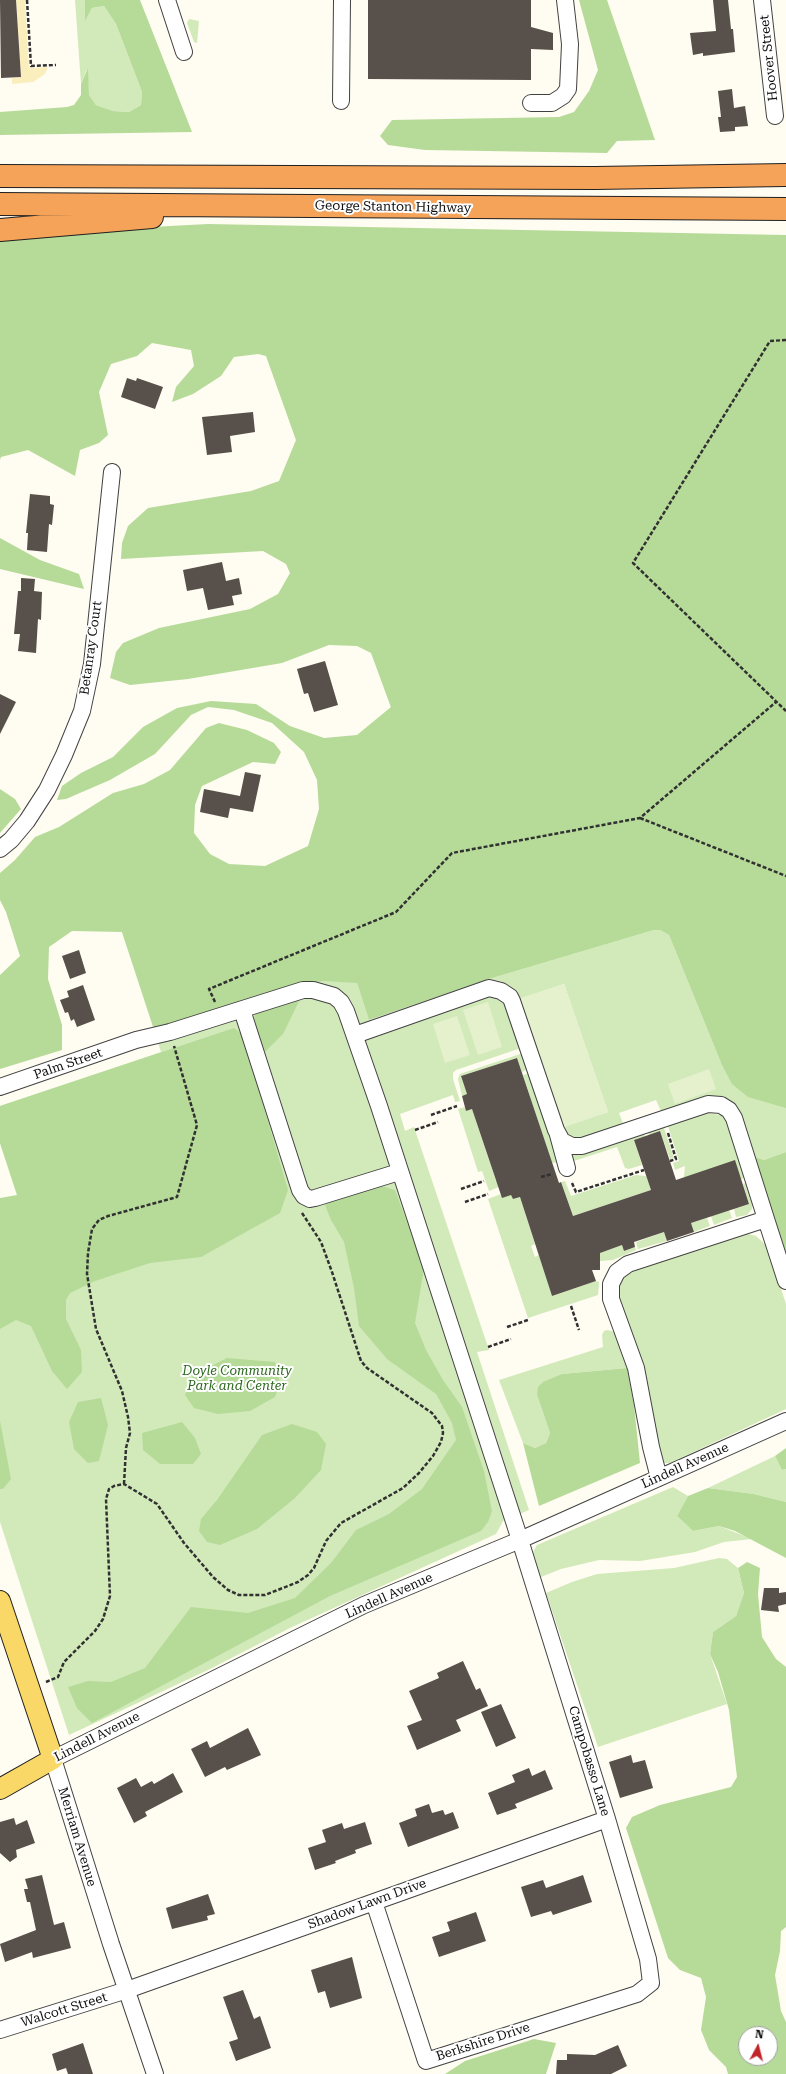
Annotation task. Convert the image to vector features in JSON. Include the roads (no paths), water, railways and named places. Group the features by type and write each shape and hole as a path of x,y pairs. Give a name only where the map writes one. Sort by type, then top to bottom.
{"highway":[{"path":"0,176 595,178 786,175"},
{"name":"George Stanton Highway","path":"0,204 786,209"},
{"path":"0,230 295,206"}],"main road":[{"name":"Merriam Avenue","path":"0,1601 53,1759"},
{"name":"Lindell Avenue","path":"0,1789 53,1759"}],"street":[{"path":"167,0 184,52"},
{"path":"341,101 342,0"},
{"path":"531,103 552,104 563,96 568,89 570,44 565,0"},
{"name":"Hoover Street","path":"762,0 775,116"},
{"name":"Betanray Court","path":"0,849 11,840 28,821 47,790 64,755 82,711 92,664 112,472"},
{"path":"355,1035 489,988 501,991 510,997 512,1001 556,1130 567,1168"},
{"name":"Palm Street","path":"0,1087 136,1040 170,1032 303,990 324,992 334,996 341,1002 355,1035 399,1172"},
{"path":"242,1010 303,1194 310,1198 315,1198 399,1172"},
{"path":"556,1130 562,1141 567,1144 582,1146 708,1104 721,1105 729,1110 734,1118 786,1280"},
{"name":"Campobasso Lane","path":"399,1172 520,1540 607,1819 648,1959 651,1984"},
{"path":"659,1478 650,1447 636,1368 613,1306 610,1290 614,1277 621,1268 766,1219"},
{"name":"Lindell Avenue","path":"53,1759 364,1605 520,1540 786,1421"},
{"name":"Merriam Avenue","path":"53,1759 155,2074"},
{"name":"Shadow Lawn Drive","path":"127,1990 607,1819"},
{"name":"Berkshire Drive","path":"374,1902 426,2061 637,1994 651,1984"},
{"name":"Walcott Street","path":"0,2030 127,1990"}],"park label":[{"name":"Doyle Community Park and Center","path":"237,1378"}]}
